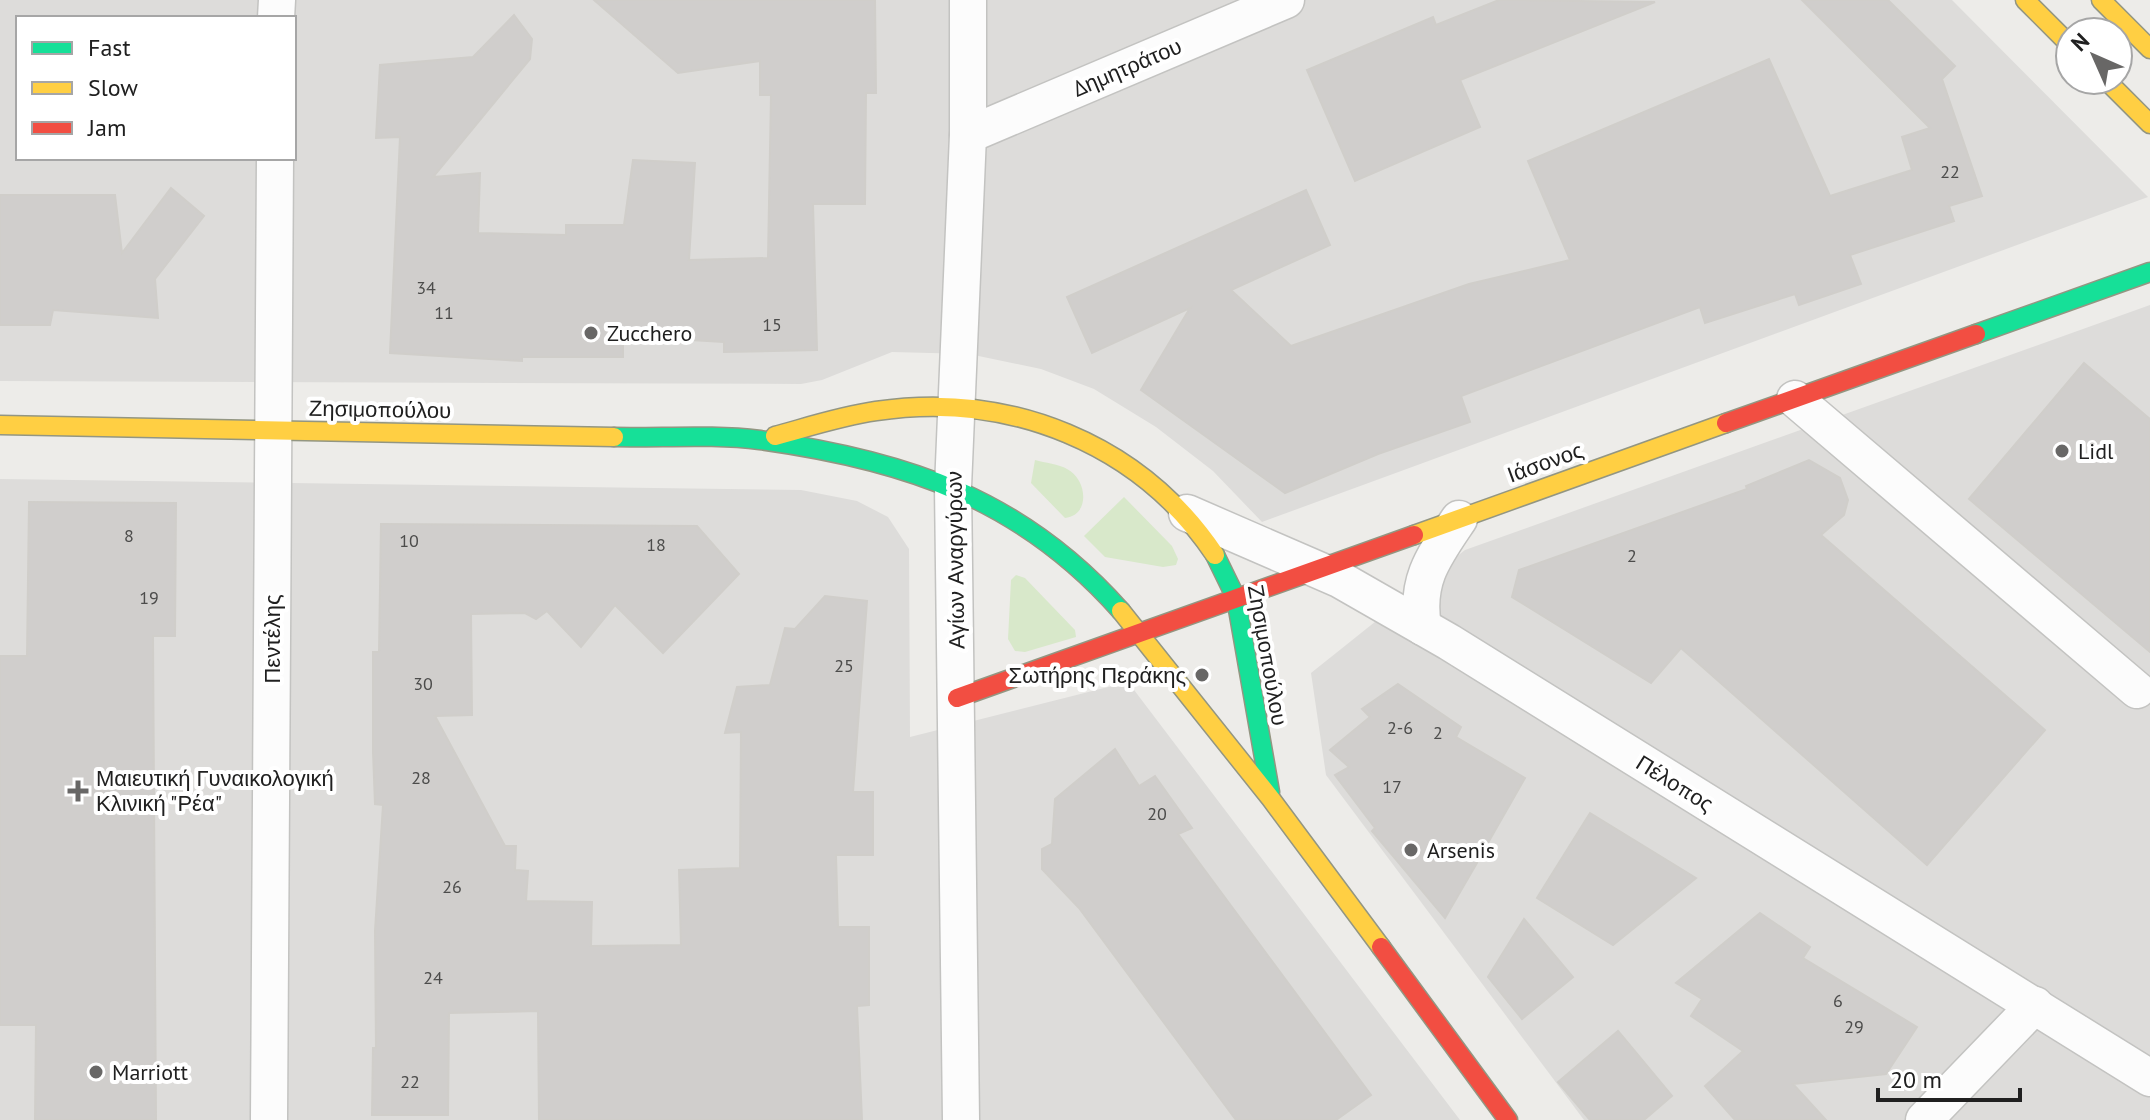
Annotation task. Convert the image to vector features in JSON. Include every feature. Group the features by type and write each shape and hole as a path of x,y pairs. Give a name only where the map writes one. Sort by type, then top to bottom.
{"street":[{"name":"Αγίων Αναργύρων","path":"961,1120 953,487 968,135 968,0"},
{"name":"Δημητράτου","path":"968,135 1286,0"},
{"path":"2025,0 2054,29"},
{"path":"2101,0 2150,49"},
{"path":"2122,96 2150,124"},
{"name":"Πεντέλης","path":"269,1120 275,160"},
{"name":"Ιάσονος","path":"957,698 2150,272"},
{"path":"1795,399 2137,690"},
{"name":"Ζησιμοπούλου","path":"758,440 903,407 991,410 1063,432 1138,473 1187,513 1210,541 1227,572 1236,598 1271,798"},
{"name":"Ζησιμοπούλου","path":"0,425 758,440 836,454 953,487 1015,518 1075,560 1139,632 1213,731 1271,798 1508,1120"},
{"name":"Πέλοπος","path":"1187,513 1316,569 1423,627 2150,1078"},
{"path":"1423,627 1419,603 1430,562 1459,519"},
{"path":"1924,1120 2035,1005"}],"shaded area":[{"path":"0,0 1952,0 2148,197 1262,522 1213,471 1156,427 1094,389 1041,369 969,354 892,352 822,380 801,384 0,381"},
{"path":"2150,305 2150,1120 1584,1120 1326,775 1311,673 1465,550"},
{"path":"0,479 801,490 857,501 888,517 909,549 910,737 1128,682 1460,1120 0,1120"}],"green space":[{"path":"1035,460 1064,467 1079,480 1082,504 1073,515 1065,518 1031,483"},
{"path":"1124,497 1172,546 1178,559 1176,565 1163,567 1105,557 1084,536"},
{"path":"1016,575 1025,578 1075,630 1076,637 1025,652 1015,651 1008,639 1011,580"}],"building":[{"path":"594,0 875,0 876,93 866,93 865,204 813,204 817,350 724,352 724,342 623,336 623,357 522,357 522,361 390,353 400,137 376,138 380,65 473,57 514,15 532,39 530,59 433,177 480,173 478,233 566,235 566,225 624,225 633,160 695,163 689,260 768,258 771,95 760,95 760,61 678,73"},
{"path":"1499,0 1655,2 1460,80 1480,127 1355,181 1307,70 1433,17 1436,25"},
{"path":"1802,0 1888,0 1955,66 1942,79 1982,196 1949,206 1954,221 1850,255 1861,284 1799,305 1795,294 1705,323 1700,307 1461,396 1470,422 1378,454 1285,493 1141,390 1190,308 1092,353 1067,297 1306,190 1330,245 1231,290 1291,346 1469,284 1570,260 1528,161 1769,59 1830,196 1912,170 1902,137 1930,128"},
{"path":"171,188 204,216 155,279 158,318 53,310 50,325 0,325 0,195 115,195 122,253"},
{"path":"2084,363 2150,419 2150,652 1969,499"},
{"path":"1809,460 1840,478 1848,500 1844,515 1821,535 2045,730 1927,865 1681,648 1651,683 1512,597 1519,570 1747,489 1746,486"},
{"path":"29,502 176,503 175,636 153,636 156,1120 35,1120 36,1025 0,1025 0,656 27,656"},
{"path":"381,524 697,526 739,574 663,653 615,605 581,647 547,611 536,619 525,613 471,614 472,715 435,716 505,846 516,846 515,870 528,871 526,901 592,902 591,946 681,945 679,870 740,868 741,732 725,733 737,687 770,685 785,628 795,629 825,596 867,601 853,792 873,792 873,855 836,855 838,927 869,927 869,1005 857,1006 862,1120 539,1120 538,1011 449,1013 448,1115 372,1115 373,1048 376,1048 375,931 383,805 375,804 373,752 373,652 379,652"},
{"path":"1398,684 1461,727 1456,737 1525,778 1477,862 1474,860 1477,863 1445,918 1372,831 1375,828 1335,775 1349,767 1330,750 1370,717 1362,709"},
{"path":"1115,749 1139,786 1155,776 1192,828 1178,834 1371,1095 1336,1120 1236,1120 1079,908 1042,869 1042,849 1052,844 1055,799"},
{"path":"1590,813 1696,878 1613,945 1537,898"},
{"path":"1760,913 1810,947 1803,958 1917,1027 1886,1074 1793,1084 1826,1120 1735,1120 1705,1086 1743,1051 1691,1016 1702,999 1676,983"},
{"path":"1524,919 1573,977 1522,1019 1488,977"},
{"path":"1618,1031 1672,1096 1644,1120 1590,1120 1558,1082"}],"traffic: fast":[{"path":"1976,334 2150,272"},
{"path":"614,437 760,440 864,459 912,473 1002,513 1043,540 1083,572 1121,611"},
{"path":"1215,555 1236,598 1270,792"}],"traffic: slow":[{"path":"2025,0 2054,29"},
{"path":"2101,0 2150,49"},
{"path":"2122,96 2150,124"},
{"path":"775,436 863,413 926,407 975,409 1022,418 1067,434 1110,455 1149,482 1184,516 1215,555"},
{"path":"1414,535 1726,423"},
{"path":"0,425 614,437"},
{"path":"1121,611 1271,799 1381,947"}],"traffic: jam":[{"path":"1726,423 1976,334"},
{"path":"957,698 1414,535"},
{"path":"1381,947 1508,1120"}],"place":[{"name":"Zucchero","path":"591,333"},
{"name":"Lidl","path":"2062,451"},
{"name":"Σωτήρης Περάκης","path":"1202,675"},
{"name":"Μαιευτική Γυναικολογική Κλινική \"Ρέα\"","path":"78,791"},
{"name":"Arsenis","path":"1411,850"},
{"name":"Marriott","path":"96,1072"}]}
